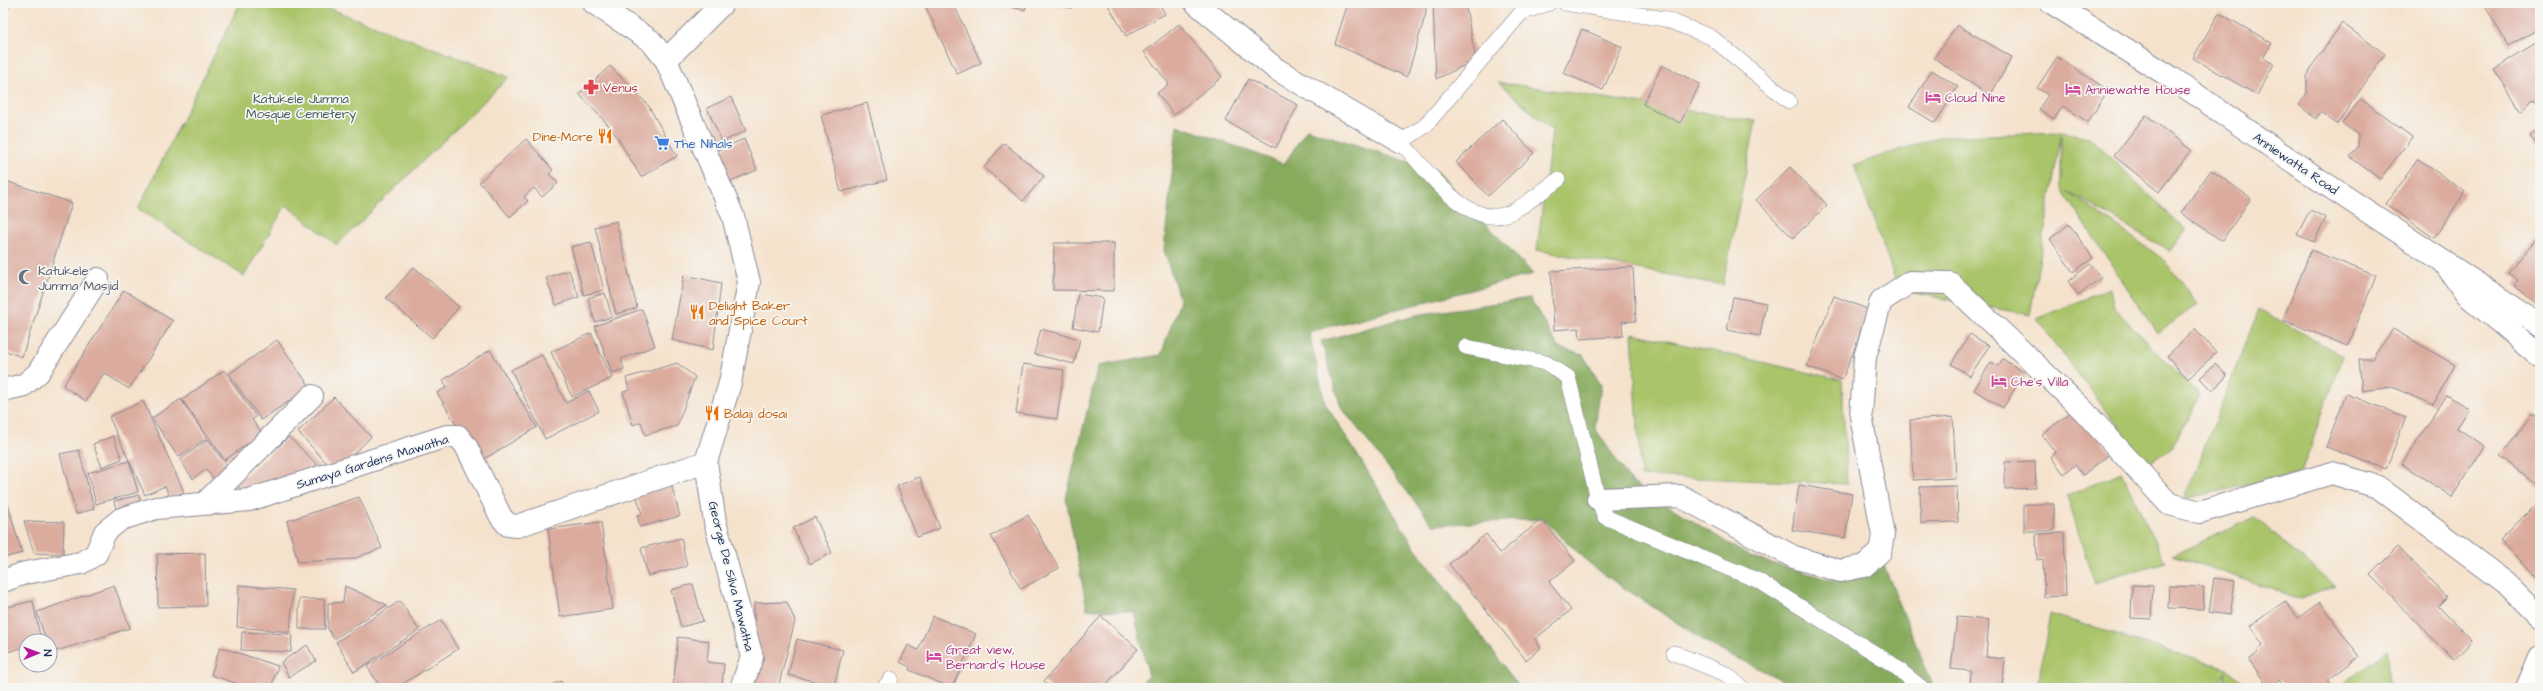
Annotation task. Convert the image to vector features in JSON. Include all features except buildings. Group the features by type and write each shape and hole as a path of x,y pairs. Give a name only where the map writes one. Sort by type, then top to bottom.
{"street":[{"name":"George De Silva Mawatha","path":"594,3 651,41 666,60 733,216 749,282 730,383 706,462 715,522 752,657 741,688"},
{"path":"666,60 723,3"},
{"path":"1196,3 1276,69 1401,142"},
{"name":"Anniewatta Road","path":"2052,3 2172,78 2315,177 2442,259 2540,325"},
{"path":"2442,259 2466,294 2540,356"},
{"path":"3,390 24,385 38,373 98,279"},
{"path":"1598,499 1680,496 1794,557 1840,571 1864,566 1880,552 1884,535 1861,416 1864,357 1881,301 1910,282 1950,283 2082,410 2169,504 2200,512 2332,473 2378,487 2506,584 2540,617"},
{"path":"205,503 312,396"},
{"name":"Sumaya Gardens Mawatha","path":"3,581 25,573 81,563 96,554 105,532 121,519 156,508 249,500 447,436 458,436 466,446 501,517 508,524 517,526 706,462"},
{"path":"2527,688 2540,657"}],"lane":[{"path":"1549,3 1521,13 1425,126 1401,142 1453,199 1480,215 1506,214 1558,180"},
{"path":"1565,3 1665,19 1711,36 1789,101"},
{"path":"1466,347 1546,363 1568,377 1598,499 1605,516 1759,581 1892,664 1922,688"},
{"path":"1674,653 1726,674 1742,688"}],"green space":[{"name":"Katukele Jumma Mosque Cemetery","path":"240,3 315,3 509,77 337,245 286,205 244,276 138,209"},
{"path":"1498,82 1756,121 1723,285 1537,250 1552,130"},
{"path":"1177,125 1284,164 1307,129 1437,171 1533,274 1309,332 1325,403 1414,546 1520,688 1135,688 1149,676 1134,612 1087,609 1066,498 1098,366 1161,355 1180,301 1164,250"},
{"path":"2061,132 2089,137 2186,230 2170,251 2067,191 2163,259 2198,304 2157,333 2061,188 2061,136 2030,315 1899,290 1854,165 1938,137"},
{"path":"2110,288 2114,308 2200,396 2172,447 2147,466 2037,319"},
{"path":"1530,298 1559,348 1583,355 1601,385 1595,428 1631,482 1750,557 1831,580 1876,546 1934,688 1787,688 1778,678 1714,647 1598,571 1542,519 1433,525 1341,407 1321,341 1416,315"},
{"path":"2259,309 2343,356 2301,473 2184,499"},
{"path":"1632,333 1842,380 1847,484 1641,476"},
{"path":"2121,472 2165,562 2094,583 2067,496"},
{"path":"2254,517 2335,586 2301,599 2173,555"},
{"path":"2050,614 2227,669 2252,688 2222,688 2226,671 2216,688 2037,688"},
{"path":"2387,650 2389,688 2340,688"}],"place":[{"name":"Venus","path":"591,87"},
{"name":"Anniewatte House","path":"2073,89"},
{"name":"Cloud Nine","path":"1933,97"},
{"name":"Dine-More","path":"605,136"},
{"name":"The Nihals","path":"662,143"},
{"name":"Katukele Jumma Masjid","path":"26,277"},
{"name":"Delight Baker and Spice Court","path":"697,312"},
{"name":"Che's Villa","path":"1999,381"},
{"name":"Balaji dosai","path":"712,413"},
{"name":"Great view, Bernard's House","path":"934,656"}]}
